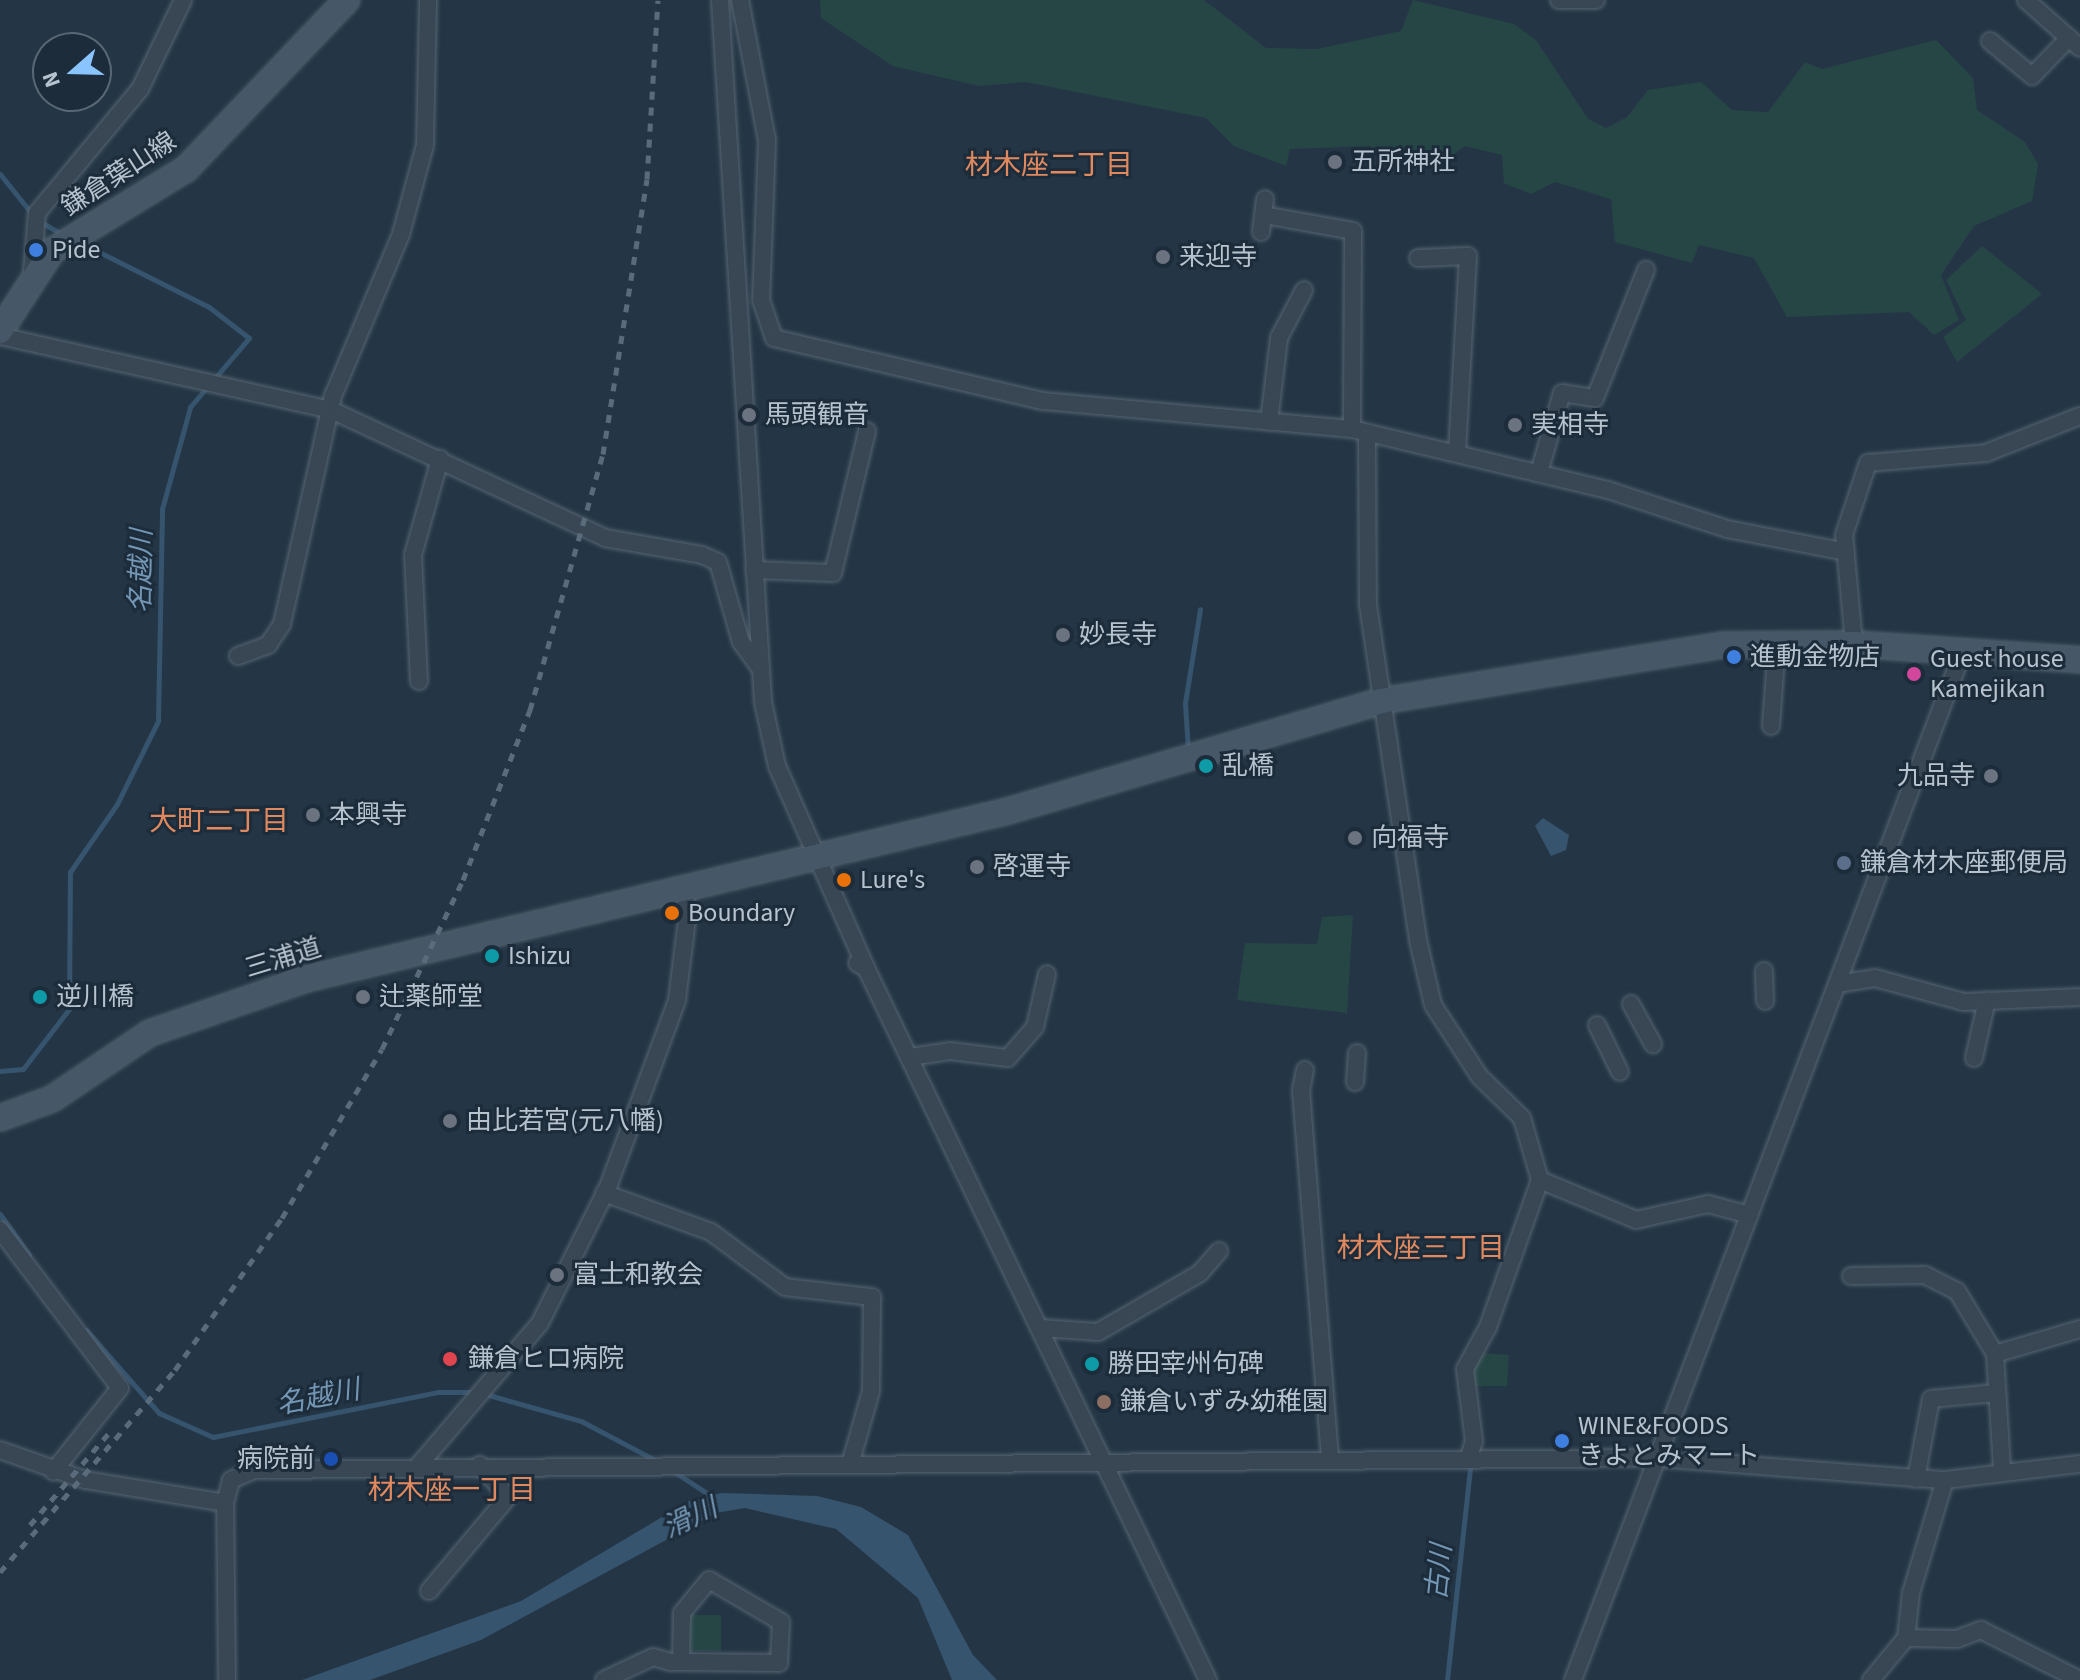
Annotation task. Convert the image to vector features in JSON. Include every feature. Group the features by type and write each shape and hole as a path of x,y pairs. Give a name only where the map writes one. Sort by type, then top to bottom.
{"street":[{"path":"32,272 37,213 140,89 183,0"},
{"name":"鎌倉葉山線","path":"0,333 32,272 69,241 186,169 347,0"},
{"path":"238,656 268,645 282,624 331,410 401,234 425,145 428,0"},
{"path":"720,0 760,668 774,755 814,859 862,966 910,1057 1208,1680"},
{"path":"740,0 767,140 761,300 774,338 1043,401 1360,431 1539,473 1727,529 1846,552"},
{"path":"1559,0 1596,0"},
{"path":"1990,41 2032,76 2074,43 2026,0"},
{"path":"1261,232 1264,207 1353,231 1368,605 1381,701 1433,1005 1480,1077 1522,1118 1540,1180 1465,1369 1477,1457"},
{"path":"1418,258 1468,256 1457,453"},
{"path":"1539,473 1562,393 1595,398 1646,270"},
{"path":"1269,422 1279,338 1304,290"},
{"path":"0,333 331,410 605,538 718,562 741,642 760,668"},
{"path":"1854,644 1844,535 1868,463 1986,453 2080,416"},
{"path":"754,570 833,573 867,431"},
{"path":"419,681 413,555 440,459"},
{"path":"1771,726 1777,644"},
{"name":"三浦道","path":"0,1118 65,1092 150,1033 230,1003 410,951 537,925 814,859 1184,759 1381,701 1680,650 1777,644 1854,644 2080,660"},
{"path":"1573,1680 1963,651"},
{"path":"418,1466 540,1323 604,1193 653,1081 677,1000 688,912 683,891"},
{"path":"1764,971 1765,1001"},
{"path":"910,1057 950,1051 1008,1058 1035,1027 1047,974"},
{"path":"1837,984 1875,978 1964,1002 2080,997"},
{"path":"1974,1058 1987,1000"},
{"path":"1631,1004 1653,1044"},
{"path":"1597,1025 1620,1072"},
{"path":"1355,1082 1357,1053"},
{"path":"1305,1070 1301,1090 1330,1459"},
{"path":"1540,1180 1636,1220 1708,1204 1750,1215"},
{"path":"604,1193 711,1232 785,1287 872,1297 871,1391 851,1461"},
{"path":"0,1230 120,1388 53,1472"},
{"path":"1041,1328 1098,1332 1200,1273 1219,1251"},
{"path":"1851,1276 1947,1282 1995,1354 2002,1468"},
{"path":"1995,1354 2080,1329"},
{"path":"1916,1479 1931,1399 1996,1393"},
{"path":"0,1450 53,1472 225,1503"},
{"path":"227,1680 225,1503 231,1480 254,1470 851,1461 1656,1458 1945,1480 2002,1468 2080,1464"},
{"path":"429,1591 508,1497 480,1465"},
{"path":"1871,1680 1906,1638 1911,1593 1945,1480"},
{"path":"604,1680 653,1657 676,1662 779,1663 781,1622 709,1580 682,1613 676,1662 671,1680"},
{"path":"1906,1638 1957,1639 1981,1630 2080,1680"}],"green space":[{"path":"820,0 1204,0 1266,48 1317,49 1401,31 1413,0 1514,24 1536,40 1588,119 1606,128 1627,117 1648,90 1701,82 1732,110 1768,112 1805,62 1822,69 1936,40 1973,78 1977,110 2025,142 2038,164 2032,201 1974,226 1941,275 1959,320 1934,335 1909,312 1787,317 1754,258 1699,245 1692,263 1615,242 1611,199 1555,182 1531,194 1504,183 1502,155 1465,146 1434,169 1380,159 1370,146 1290,149 1286,166 1234,146 1206,118 1026,82 979,86 893,66 821,18"},
{"path":"1982,246 2042,294 1957,362 1943,337 1966,320 1946,280"},
{"path":"1353,915 1347,1013 1237,1000 1245,943 1317,944 1322,917"},
{"path":"1481,1353 1509,1355 1507,1386 1474,1386 1472,1370"},
{"path":"688,1615 721,1615 721,1651 688,1651"}],"water":[{"path":"1543,818 1569,835 1566,850 1551,856 1535,826"},
{"name":"滑川","path":"721,1493 817,1496 861,1507 908,1535 973,1655 997,1680 952,1680 918,1598 836,1529 745,1508 716,1513 481,1640 370,1680 302,1680 521,1601 689,1501"}],"waterway":[{"name":"名越川","path":"0,174 32,214"},
{"name":"名越川","path":"39,221 65,236"},
{"name":"名越川","path":"0,1071 23,1069 69,1009 70,872 117,804 158,721 162,509 190,407 249,338 209,307 81,243"},
{"path":"1188,750 1185,703 1200,609"},
{"name":"名越川","path":"0,1214 29,1255"},
{"name":"名越川","path":"86,1330 159,1413 213,1437 438,1392 476,1392"},
{"name":"名越川","path":"485,1394 581,1421 657,1461"},
{"name":"古川","path":"1447,1680 1470,1467"},
{"name":"名越川","path":"673,1471 711,1496"}],"railway":[{"path":"0,1572 175,1370 282,1218 382,1049 463,880 530,710 603,454 647,179 658,0"},
{"path":"30,1525 108,1434"}],"place":[{"name":"五所神社","path":"1335,162"},
{"name":"Pide","path":"36,250"},
{"name":"来迎寺","path":"1163,257"},
{"name":"馬頭観音","path":"749,415"},
{"name":"実相寺","path":"1515,425"},
{"name":"妙長寺","path":"1063,635"},
{"name":"進動金物店","path":"1734,657"},
{"name":"Guest house Kamejikan","path":"1914,674"},
{"name":"乱橋","path":"1206,766"},
{"name":"九品寺","path":"1991,776"},
{"name":"本興寺","path":"313,815"},
{"name":"向福寺","path":"1355,838"},
{"name":"鎌倉材木座郵便局","path":"1844,863"},
{"name":"啓運寺","path":"977,867"},
{"name":"Lure's","path":"844,880"},
{"name":"Boundary","path":"672,913"},
{"name":"Ishizu","path":"492,956"},
{"name":"逆川橋","path":"40,997"},
{"name":"辻薬師堂","path":"363,997"},
{"name":"由比若宮(元八幡)","path":"450,1121"},
{"name":"富士和教会","path":"557,1275"},
{"name":"鎌倉ヒロ病院","path":"450,1359"},
{"name":"勝田宰州句碑","path":"1092,1364"},
{"name":"鎌倉いずみ幼稚園","path":"1104,1402"},
{"name":"WINE&FOODS きよとみマート","path":"1562,1441"},
{"name":"病院前","path":"331,1459"}],"district":[{"name":"材木座二丁目","path":"1049,165"},
{"name":"大町二丁目","path":"219,821"},
{"name":"材木座三丁目","path":"1421,1248"},
{"name":"材木座一丁目","path":"452,1490"}]}
